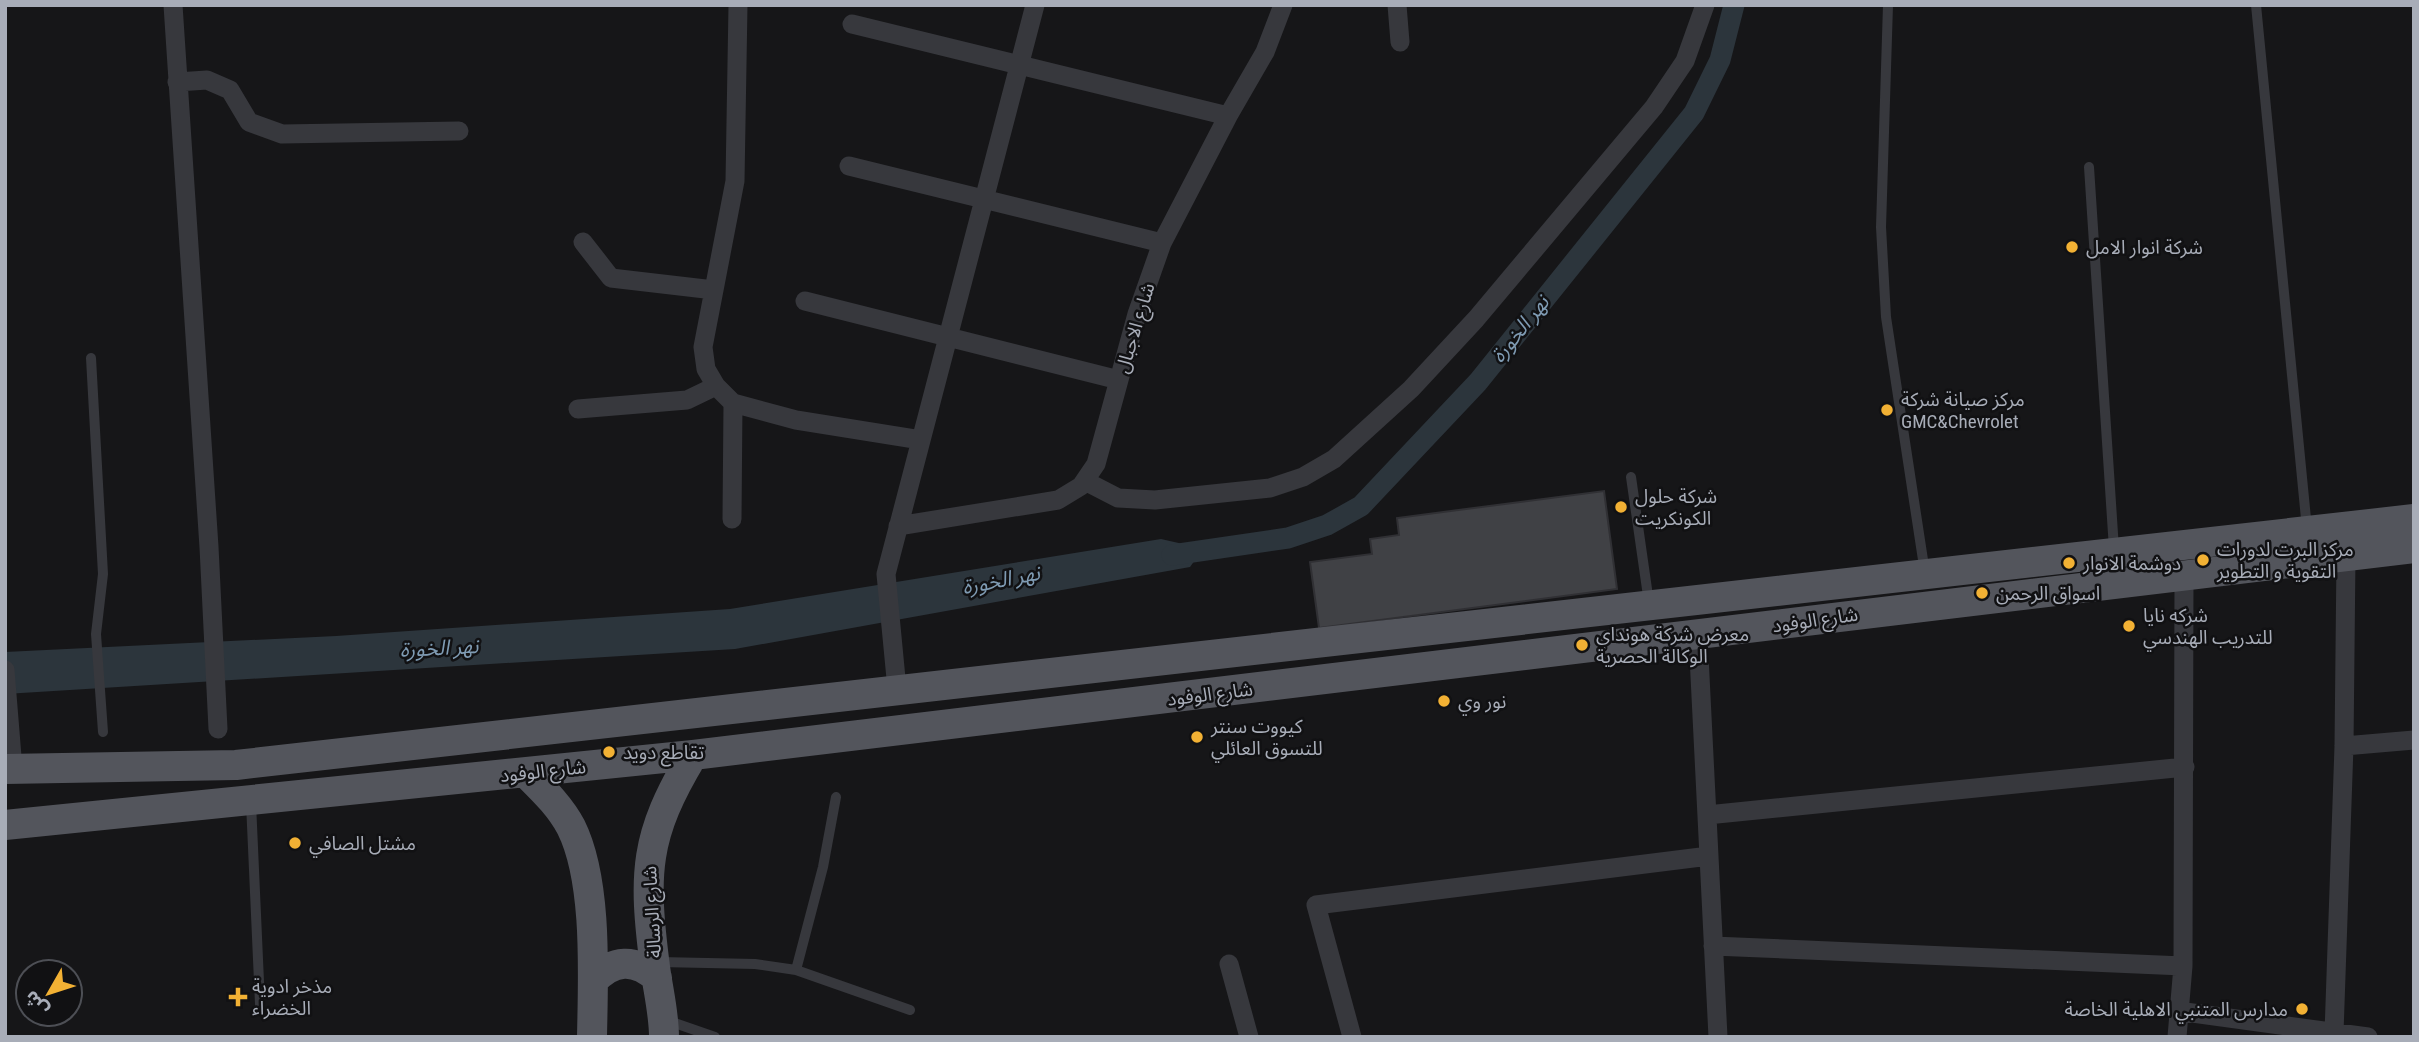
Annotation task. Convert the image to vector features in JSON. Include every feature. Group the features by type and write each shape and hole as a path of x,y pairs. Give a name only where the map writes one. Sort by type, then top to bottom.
{"main road":[{"name":"شارع الوفود","path":"9,769 236,765 2414,519"},
{"name":"شارع الوفود","path":"5,825 251,802 693,754 1698,636 2414,548"},
{"name":"شارع الرسالة","path":"664,1028 649,893 650,850 662,809 693,754"},
{"path":"526,773 559,809 579,847 588,889 593,981 592,1037"},
{"path":"593,981 603,970 616,963 656,970"}],"street":[{"path":"173,5 218,729"},
{"path":"738,5 738,147 735,181 703,347 706,369 716,386 733,403 796,420 921,440"},
{"path":"897,689 886,575 949,337 982,199 1035,5"},
{"name":"شارع الاجبال","path":"1085,481 1100,452 1119,380 1162,243 1228,116 1265,52 1283,5"},
{"path":"1397,5 1400,42"},
{"path":"898,526 1045,503 1070,494 1085,481 1118,498 1155,500 1270,488 1303,477 1334,459 1411,389 1476,319 1654,107 1685,61 1705,5"},
{"path":"852,24 1018,62 1228,116"},
{"path":"177,82 207,80 230,90 249,122 282,134 459,131"},
{"path":"849,166 1162,243"},
{"path":"583,242 611,278 714,290"},
{"path":"805,300 1119,380"},
{"path":"578,409 687,400 716,386"},
{"path":"732,519 733,403"},
{"path":"2334,1033 2344,746 2346,556"},
{"path":"2178,1037 2183,966 2184,575"},
{"path":"1698,636 1718,1037"},
{"path":"5,670 9,711 9,769"},
{"path":"2344,746 2414,740"},
{"path":"1707,815 2185,767"},
{"path":"1352,1037 1316,905 1709,856"},
{"path":"1713,946 2183,966"},
{"path":"1229,964 1249,1037"},
{"path":"2178,1011 2368,1037"}],"lane":[{"path":"1888,5 1881,228 1886,317 1925,573"},
{"path":"2256,5 2307,530"},
{"path":"2089,167 2114,553"},
{"path":"91,358 103,574 96,634 103,732"},
{"path":"1631,477 1650,607"},
{"path":"796,970 823,867 836,797"},
{"path":"251,802 260,1004"},
{"path":"656,970 755,964 796,970 910,1010"},
{"path":"664,1028 715,1037"}],"water":[{"name":"نهر الخورة","path":"1161,539 1183,544 1200,553 1190,567 735,649 5,694 5,652 336,636 730,609"}],"building":[{"path":"1604,491 1617,589 1319,628 1310,562 1372,554 1370,539 1399,535 1397,518"}],"waterway":[{"name":"نهر الخورة","path":"1172,555 1288,538 1327,525 1361,506 1478,382 1694,113 1720,60 1734,5"}],"place":[{"name":"شركة انوار الامل","path":"2072,247"},
{"name":"مركز صيانة شركة GMC&Chevrolet","path":"1887,410"},
{"name":"شركة حلول الكونكريت","path":"1621,507"},
{"name":"مركز البرت لدورات التقوية و التطوير","path":"2203,560"},
{"name":"دوشمة الانوار","path":"2069,563"},
{"name":"اسواق الرحمن","path":"1982,593"},
{"name":"شركه نايا للتدريب الهندسي","path":"2129,626"},
{"name":"معرض شركة هونداي الوكالة الحصرية","path":"1582,645"},
{"name":"نور وي","path":"1444,701"},
{"name":"كيووت سنتر للتسوق العائلي","path":"1197,737"},
{"name":"تقاطع دويد","path":"609,752"},
{"name":"مشتل الصافي","path":"295,843"},
{"name":"مذخر ادوية الخضراء","path":"238,997"},
{"name":"مدارس المتنبي الاهلية الخاصة","path":"2302,1009"}]}
